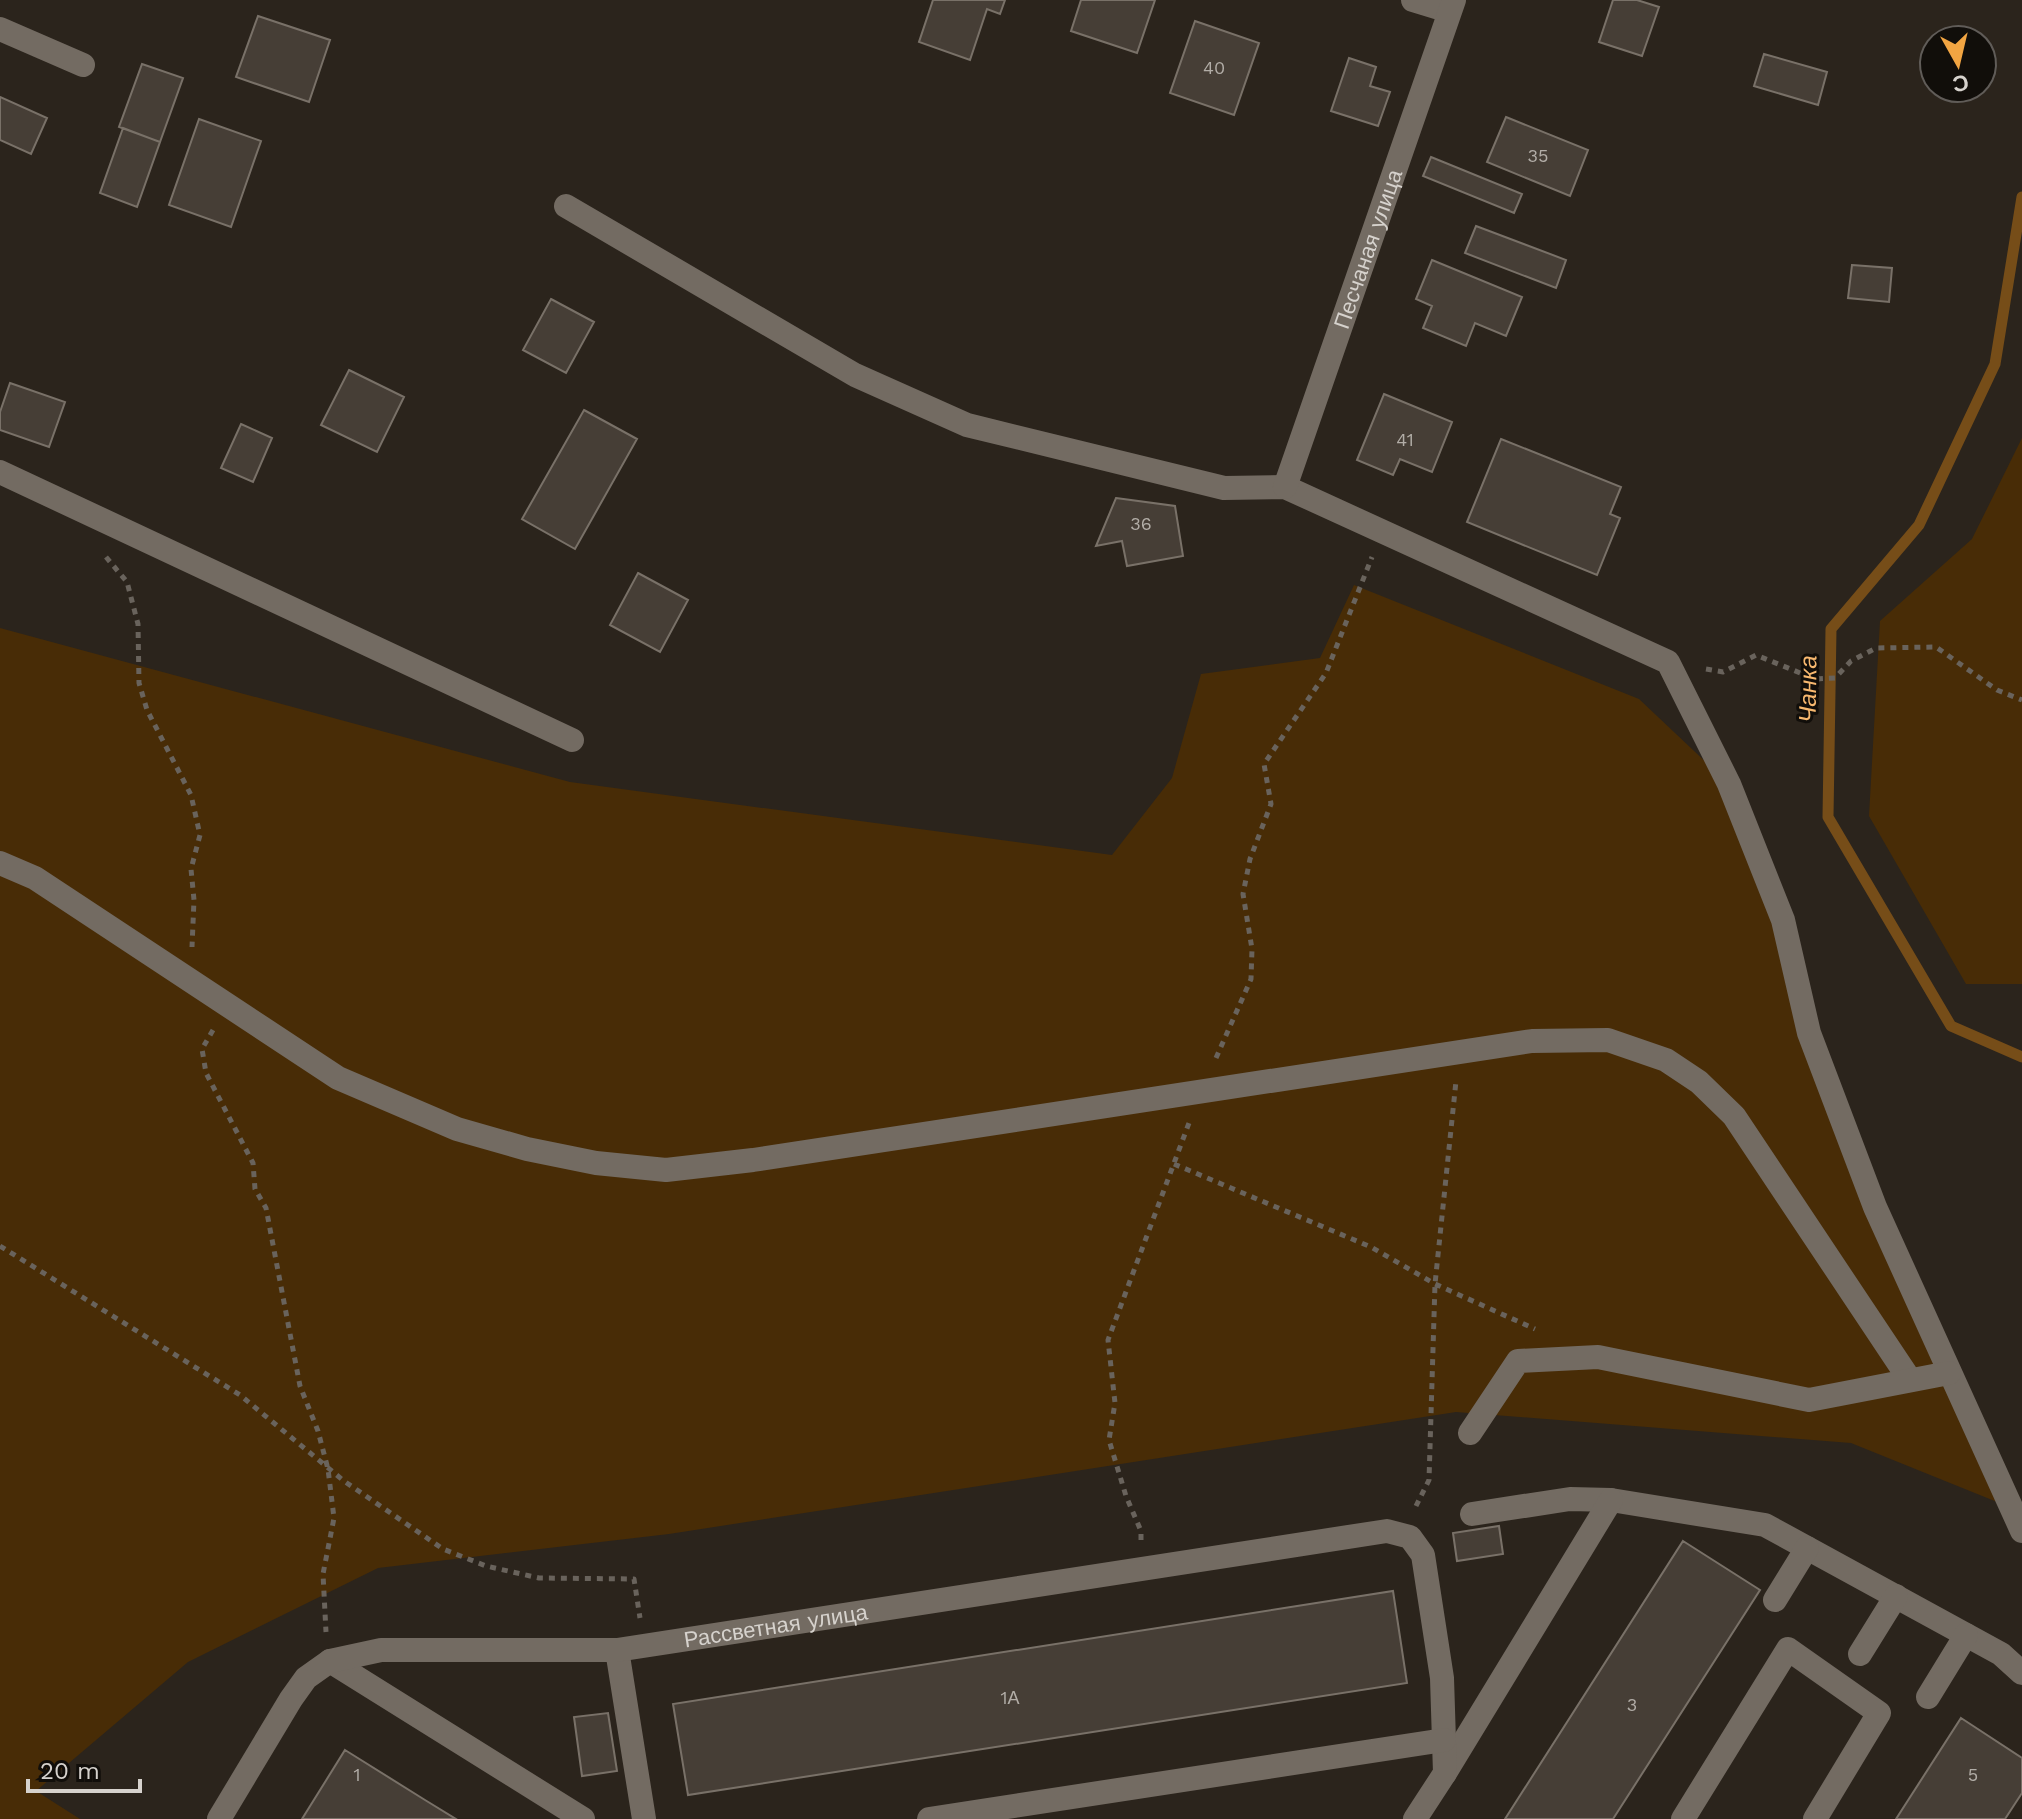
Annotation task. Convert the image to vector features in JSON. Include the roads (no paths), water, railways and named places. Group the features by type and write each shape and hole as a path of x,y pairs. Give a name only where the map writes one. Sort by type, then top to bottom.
{"street":[{"path":"1413,0 1452,6"},
{"name":"Песчаная улица","path":"1285,487 1452,6"},
{"path":"0,29 83,65"},
{"path":"566,206 855,375 967,425 1224,488 1285,487 1668,662 1729,784 1783,920 1809,1033 1875,1207 2022,1531"},
{"path":"0,472 572,740"},
{"path":"0,863 35,878 338,1078 457,1129 527,1149 596,1163 666,1170 753,1160 1532,1041 1608,1040 1666,1060 1699,1082 1734,1116 1910,1380"},
{"path":"1470,1433 1518,1361 1598,1357 1809,1400 1949,1373"},
{"path":"1472,1514 1570,1499 1611,1500 1765,1525 2001,1654 2022,1673"},
{"path":"1415,1819 1611,1500"},
{"name":"Рассветная улица","path":"219,1819 291,1699 306,1678 330,1661 381,1650 617,1650 1387,1531 1406,1536 1423,1555 1442,1678 1444,1740"},
{"path":"1775,1600 1807,1548"},
{"path":"1860,1654 1896,1596"},
{"path":"1928,1697 1966,1635"},
{"path":"1683,1819 1788,1649 1879,1713 1815,1819"},
{"path":"617,1650 644,1819"},
{"path":"330,1661 583,1819"},
{"path":"929,1819 1444,1740 1445,1773"}],"waterway":[{"name":"Чанка","path":"2022,197 1995,364 1919,525 1831,629 1828,817 1951,1026 2022,1057"}]}
